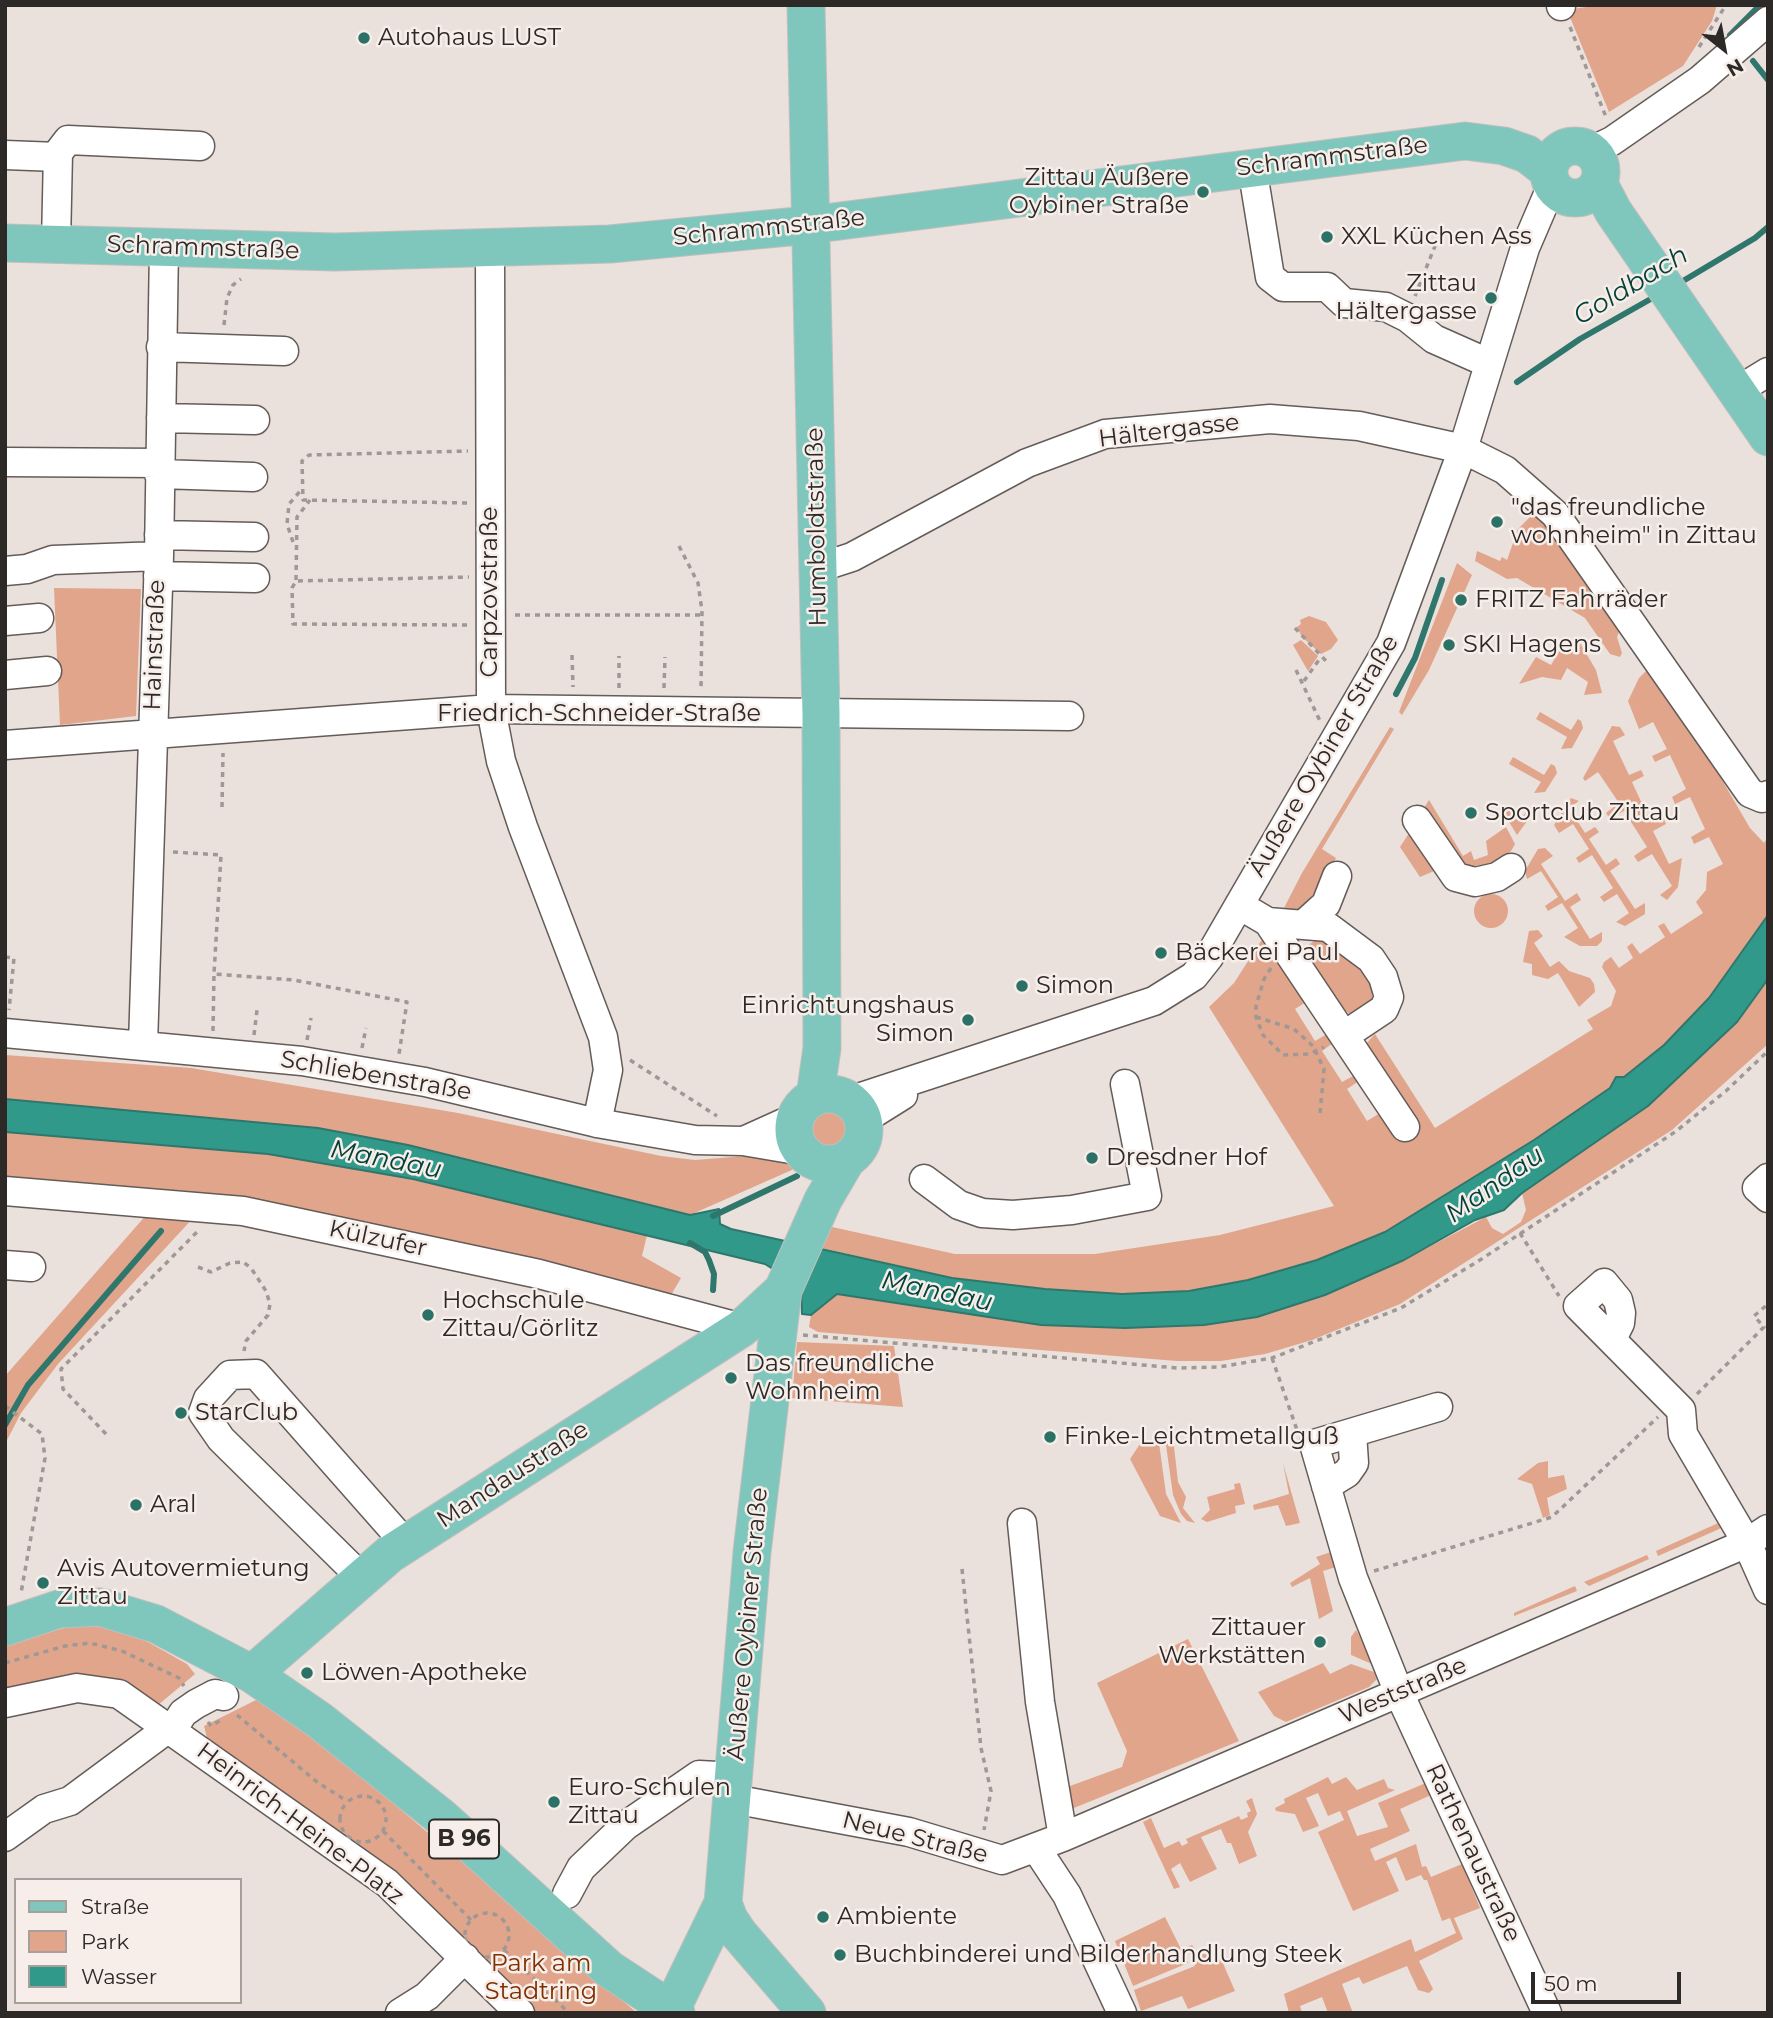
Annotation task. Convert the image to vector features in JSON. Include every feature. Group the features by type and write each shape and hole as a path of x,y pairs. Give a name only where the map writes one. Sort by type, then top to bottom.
{"main road":[{"name":"Humboldtstraße","path":"806,5 821,714 822,1048 828,1125"},
{"name":"Schrammstraße","path":"5,243 335,252 490,250 666,240 809,225 1465,141 1504,146 1575,176"},
{"path":"1575,176 1667,287 1768,438"},
{"path":"772,1309 823,1200 828,1125"},
{"name":"Mandaustraße","path":"252,1674 362,1577 406,1544 772,1309"},
{"name":"Äußere Oybiner Straße","path":"676,2012 723,1903 772,1309"},
{"name":"B 96","path":"6,1626 59,1609 100,1607 156,1624 252,1674 319,1720 441,1817 609,1969 676,2012"},
{"path":"723,1903 729,1919 740,1934 807,2013"}],"street":[{"path":"1575,176 1700,80 1768,21"},
{"path":"56,244 58,157 68,140 200,146"},
{"path":"5,155 58,157"},
{"path":"1252,167 1270,277 1283,287 1327,287 1344,303 1386,307 1408,318 1434,339 1488,363"},
{"name":"Äußere Oybiner Straße","path":"828,1125 929,1078 1154,1001 1194,976 1209,957 1391,643 1463,449 1488,363 1575,176"},
{"name":"Hainstraße","path":"143,1044 159,556 164,247"},
{"name":"Carpzovstraße","path":"490,250 491,709 501,761 608,1056 608,1070 597,1123"},
{"path":"161,347 284,351"},
{"path":"1737,391 1768,372"},
{"path":"161,418 255,420"},
{"name":"Hältergasse","path":"818,568 852,557 1027,463 1105,434 1270,419 1359,426 1463,449 1505,470 1555,514 1750,793 1762,798 1768,795"},
{"path":"5,462 160,468 253,477"},
{"path":"5,572 27,569 53,560 159,556 254,537"},
{"path":"159,556 255,578"},
{"path":"5,621 38,618"},
{"path":"5,675 47,671"},
{"name":"Friedrich-Schneider-Straße","path":"5,745 491,709 1069,716"},
{"path":"1417,820 1455,877 1475,882 1497,877 1511,868"},
{"path":"1304,924 1326,904 1337,876"},
{"path":"1239,905 1268,922 1328,927 1371,959 1383,977 1389,997 1384,1009 1345,1035"},
{"path":"1268,922 1405,1126"},
{"name":"Schliebenstraße","path":"7,1023 143,1044 302,1061 395,1077 597,1123 695,1140 733,1131 828,1125"},
{"path":"924,1178 959,1205 982,1213 1013,1215 1072,1210 1147,1196 1125,1084"},
{"path":"1768,1178 1757,1188 1768,1198"},
{"name":"Külzufer","path":"5,1191 243,1211 409,1245 622,1294 772,1309"},
{"path":"1578,1306 1681,1410 1683,1434 1757,1536 1768,1590"},
{"path":"362,1577 221,1439 203,1413 208,1399 230,1376 256,1374 406,1544"},
{"path":"1314,1444 1438,1407"},
{"path":"1326,1486 1347,1473 1354,1463 1352,1433"},
{"name":"Rathenaustraße","path":"1314,1444 1353,1578 1399,1693 1542,2011"},
{"path":"1022,1523 1041,1702 1063,1838"},
{"name":"Weststraße","path":"1036,1848 1757,1536"},
{"path":"5,1837 44,1809 69,1801 173,1724 183,1713 215,1694 224,1696 252,1674"},
{"name":"Heinrich-Heine-Platz","path":"5,1703 77,1688 119,1694 173,1724 387,1883 520,2013"},
{"name":"Neue Straße","path":"567,1894 581,1868 625,1826 699,1774 734,1788 909,1832 1002,1860 1036,1848"},
{"path":"5,1856 57,1822 69,1801"},
{"path":"1036,1848 1067,1895 1122,2013"},
{"path":"400,2013 426,1996 465,1958"}],"path":[{"path":"1561,6 1606,116 1575,176"},
{"path":"1408,318 1435,246"},
{"path":"224,349 227,298 233,285 250,271 252,250"},
{"path":"489,450 309,455 302,461 302,489 303,500 490,503"},
{"path":"294,543 287,524 289,504 302,489"},
{"path":"310,500 297,517 294,543 296,581 292,588 293,624 702,615"},
{"path":"679,546 698,583 702,615 701,712"},
{"path":"296,581 490,577"},
{"path":"1295,628 1327,662"},
{"path":"572,655 574,710"},
{"path":"619,656 619,711"},
{"path":"663,712 664,657"},
{"path":"1302,680 1321,657"},
{"path":"1296,670 1315,715 1341,733"},
{"path":"222,807 223,730"},
{"path":"148,850 220,855 213,1051"},
{"path":"1287,952 1264,979 1256,1017 1263,1035 1283,1055 1295,1057 1315,1051 1345,1035"},
{"path":"5,957 14,958 7,1023"},
{"path":"214,974 294,980 407,1002 395,1077"},
{"path":"254,1036 257,1010"},
{"path":"1256,1017 1294,1029 1315,1051 1324,1069 1320,1114"},
{"path":"306,1043 311,1018"},
{"path":"361,1050 366,1028"},
{"path":"772,1309 1177,1368 1219,1367 1272,1358 1401,1308 1675,1132 1726,1091 1768,1051"},
{"path":"608,1056 626,1058 710,1109 733,1131"},
{"path":"106,1434 63,1389 61,1369 197,1234 199,1208"},
{"path":"1520,1233 1564,1303 1578,1306"},
{"path":"198,1267 212,1272 230,1263 243,1262 251,1268 266,1291 270,1304 268,1315 246,1341 243,1354 256,1374"},
{"path":"1353,1578 1552,1517 1659,1416 1681,1410 1764,1327 1754,1317 1768,1304"},
{"path":"1272,1358 1300,1436 1314,1444"},
{"path":"5,1406 42,1434 45,1458 19,1602 6,1626"},
{"path":"962,1569 981,1748 991,1791 980,1853"},
{"path":"383,1831 374,1840 355,1841 343,1831 340,1815 342,1808 354,1797 375,1798 385,1809 383,1831 471,1920"},
{"path":"484,1913 503,1919 509,1938 504,1950 498,1955 484,1957 471,1951 465,1938 471,1920 484,1913"},
{"path":"504,1950 569,2013"}],"green space":[{"path":"1599,5 1717,5 1712,21 1683,66 1609,112 1567,10"},
{"path":"1535,512 1547,523 1619,632 1617,637 1622,653 1620,657 1610,654 1585,618 1517,578 1507,579 1475,561 1477,551 1500,561 1502,557 1507,560 1518,529"},
{"path":"1457,563 1472,575 1429,670 1402,715 1399,712"},
{"path":"54,588 141,589 136,716 60,725"},
{"path":"1309,616 1326,622 1338,640 1331,649 1321,654 1302,637 1297,627 1301,624 1300,620"},
{"path":"1577,638 1596,670 1602,693 1584,695 1588,682 1567,668 1561,680 1542,677 1519,684 1536,657 1551,665 1560,650"},
{"path":"1301,640 1318,656 1308,671 1293,645"},
{"path":"1656,667 1750,828 1764,843 1768,837 1768,915 1709,998 1664,1045 1624,1077 1616,1077 1610,1088 1534,1140 1385,1232 1317,1260 1248,1280 1189,1291 1122,1294 1045,1289 952,1278 822,1248 832,1227 955,1254 1095,1254 1220,1235 1334,1206 1209,1007 1234,983 1263,938 1306,1002 1295,1009 1315,1041 1327,1034 1333,1043 1322,1051 1342,1082 1355,1075 1359,1081 1347,1089 1367,1121 1380,1113 1366,1044 1375,1034 1435,1128 1593,1029 1587,1020 1611,1006 1616,991 1602,967 1604,962 1611,957 1619,968 1633,958 1627,947 1632,943 1640,954 1665,937 1658,926 1664,923 1671,934 1703,913 1696,902 1706,890 1707,872 1723,864 1709,837 1694,844 1691,837 1705,829 1690,797 1675,804 1672,797 1686,789 1670,755 1655,762 1652,756 1667,749 1653,722 1639,729 1628,701 1639,678"},
{"path":"1540,712 1571,730 1578,719 1581,721 1583,728 1572,748 1561,749 1567,737 1536,719"},
{"path":"1612,726 1620,727 1625,735 1613,741 1629,775 1641,770 1644,776 1632,782 1651,823 1663,817 1666,824 1653,831 1669,864 1682,858 1678,887 1667,900 1660,895 1672,886 1652,854 1638,862 1634,856 1647,847 1624,811 1610,819 1606,813 1619,803 1598,772 1585,781 1583,778"},
{"path":"1390,727 1394,729 1322,849 1336,858 1323,883 1300,909 1283,910 1302,873"},
{"path":"1513,757 1544,775 1551,764 1555,766 1557,773 1545,792 1534,793 1541,782 1509,764"},
{"path":"1571,798 1579,801 1569,808 1585,833 1595,827 1599,832 1589,839 1606,865 1616,858 1620,864 1610,871 1635,909 1645,903 1645,914 1625,926 1616,922 1629,913 1617,894 1604,902 1600,897 1613,888 1592,855 1579,863 1576,858 1589,849 1573,824 1559,833 1554,825"},
{"path":"1429,800 1463,856 1471,851 1474,860 1488,855 1486,841 1506,827 1515,844 1497,863 1466,867 1420,814"},
{"path":"1529,808 1533,813 1517,835 1503,812 1508,809 1521,819"},
{"path":"1413,827 1437,863 1434,871 1420,877 1400,847"},
{"path":"1545,848 1553,856 1541,864 1565,901 1577,893 1581,900 1570,907 1590,939 1602,932 1602,941 1597,946 1580,946 1564,937 1578,928 1562,903 1548,911 1545,906 1558,897 1541,871 1527,879 1525,871 1538,849"},
{"path":"1491,894 1503,899 1508,911 1503,923 1491,928 1479,923 1474,911 1479,899"},
{"path":"1538,930 1543,936 1534,943 1550,967 1559,961 1569,971 1590,978 1594,984 1595,992 1579,1007 1558,973 1548,979 1532,975 1532,964 1523,962 1529,931"},
{"path":"1316,940 1322,940 1365,968 1372,987 1372,1001 1351,1015 1328,997 1304,956 1305,947"},
{"path":"1768,979 1768,1044 1672,1130 1400,1304 1312,1340 1265,1354 1221,1361 1177,1361 818,1332 809,1327 811,1315 837,1294 1041,1325 1125,1328 1204,1325 1257,1317 1325,1295 1404,1260 1486,1217 1492,1228 1503,1234 1521,1222 1526,1210 1522,1193 1648,1106 1737,1022"},
{"path":"5,1055 191,1068 458,1113 661,1156 695,1160 758,1155 785,1162 794,1169 690,1215 408,1145 318,1128 5,1099"},
{"path":"829,1109 843,1115 849,1129 843,1143 829,1149 815,1143 809,1129 815,1115"},
{"path":"5,1132 268,1154 413,1179 647,1235 642,1256 681,1278 671,1295 5,1182"},
{"path":"148,1213 195,1216 58,1364 21,1413 5,1444 5,1376"},
{"path":"797,1342 894,1346 903,1407 792,1398"},
{"path":"1173,1438 1178,1482 1186,1497 1183,1508 1195,1523 1187,1521 1181,1514 1173,1495 1166,1439"},
{"path":"1159,1443 1166,1494 1181,1523 1160,1516 1130,1459 1140,1444"},
{"path":"1548,1461 1548,1478 1564,1475 1567,1489 1547,1498 1550,1515 1543,1518 1532,1484 1517,1479 1538,1463"},
{"path":"1283,1463 1300,1523 1286,1526 1278,1505 1254,1510 1253,1505 1289,1494"},
{"path":"1240,1483 1245,1504 1235,1506 1236,1513 1207,1522 1201,1519 1210,1510 1207,1497 1235,1489 1234,1484"},
{"path":"1725,1520 1727,1525 1658,1556 1656,1551"},
{"path":"1331,1552 1336,1567 1323,1571 1333,1611 1319,1619 1310,1578 1292,1587 1290,1583 1320,1564 1316,1557"},
{"path":"1647,1555 1649,1559 1589,1586 1584,1582"},
{"path":"1575,1586 1577,1591 1514,1616 1514,1613"},
{"path":"70,1626 117,1630 148,1642 187,1664 195,1674 151,1711 5,1694 5,1646"},
{"path":"1356,1630 1372,1664 1351,1655 1351,1637"},
{"path":"1188,1639 1239,1741 1069,1810 1070,1786 1122,1767 1127,1751 1097,1683"},
{"path":"1323,1663 1330,1674 1351,1664 1374,1672 1377,1679 1369,1687 1286,1722 1274,1716 1258,1692"},
{"name":"Park am Stadtring","path":"266,1695 637,2013 527,2013 208,1742 204,1726"},
{"path":"1328,1777 1332,1784 1346,1777 1357,1790 1384,1779 1388,1788 1395,1790 1347,1811 1357,1836 1388,1827 1378,1803 1426,1783 1431,1795 1400,1809 1410,1831 1370,1849 1375,1861 1416,1844 1422,1867 1426,1866 1431,1877 1462,1864 1480,1908 1454,1918 1463,1939 1419,1961 1433,1989 1429,1993 1418,1990 1407,1966 1363,1984 1359,1977 1342,1984 1353,2013 1328,2013 1322,1997 1300,2006 1302,2013 1289,2013 1284,1994 1411,1939 1415,1952 1456,1933 1450,1918 1442,1921 1427,1880 1421,1875 1406,1881 1396,1857 1386,1862 1399,1891 1353,1911 1318,1832 1344,1820 1340,1811 1328,1816 1318,1793 1306,1798 1319,1826 1303,1832 1295,1814 1276,1811 1275,1808 1285,1803 1284,1799"},
{"path":"1252,1798 1257,1814 1248,1832 1257,1856 1239,1864 1231,1843 1227,1843 1221,1829 1201,1837 1217,1869 1190,1882 1180,1863 1171,1869 1180,1887 1174,1889 1143,1822 1151,1818 1164,1848 1179,1841 1182,1846 1188,1843 1186,1839 1239,1816 1241,1820 1248,1817 1247,1813 1251,1811 1246,1801"},
{"path":"1165,1917 1188,1963 1133,1986 1115,1941"},
{"path":"1192,1945 1198,1954 1207,1954 1214,1950 1218,1952 1235,1991 1188,2009 1182,1996 1141,2011 1134,1990 1195,1966 1187,1947"}],"water":[{"name":"Mandau","path":"1768,915 1768,979 1737,1022 1648,1106 1522,1193 1504,1210 1475,1220 1404,1260 1325,1295 1257,1317 1204,1325 1125,1328 1041,1325 837,1294 811,1315 802,1314 801,1287 765,1264 413,1179 268,1154 5,1132 5,1099 318,1128 408,1145 690,1215 719,1209 720,1224 731,1229 952,1278 1045,1289 1122,1294 1189,1291 1248,1280 1317,1260 1385,1232 1534,1140 1610,1088 1616,1077 1624,1077 1664,1045 1709,998"}],"waterway":[{"name":"Goldbach","path":"1730,35 1760,5"},
{"name":"Goldbach","path":"1753,61 1768,80"},
{"name":"Goldbach","path":"1678,284 1755,238 1768,227"},
{"name":"Goldbach","path":"1517,382 1580,339 1656,296"},
{"name":"Goldbach","path":"1396,694 1415,658 1442,580"},
{"name":"Goldbach","path":"713,1216 797,1176"},
{"path":"5,1425 28,1385 161,1231"},
{"path":"690,1243 705,1252 709,1260 714,1274 713,1290"}],"place":[{"name":"Autohaus LUST","path":"364,38"},
{"name":"Zittau Äußere Oybiner Straße","path":"1203,192"},
{"name":"XXL Küchen Ass","path":"1327,237"},
{"name":"Zittau Hältergasse","path":"1491,298"},
{"name":"\"das freundliche wohnheim\" in Zittau","path":"1497,522"},
{"name":"FRITZ Fahrräder","path":"1461,600"},
{"name":"SKI Hagens","path":"1449,645"},
{"name":"Sportclub Zittau","path":"1471,813"},
{"name":"Bäckerei Paul","path":"1161,953"},
{"name":"Simon","path":"1022,986"},
{"name":"Einrichtungshaus Simon","path":"968,1020"},
{"name":"Dresdner Hof","path":"1092,1158"},
{"name":"Hochschule Zittau/Görlitz","path":"428,1315"},
{"name":"Das freundliche Wohnheim","path":"731,1378"},
{"name":"StarClub","path":"181,1413"},
{"name":"Finke-Leichtmetallguß","path":"1050,1437"},
{"name":"Aral","path":"136,1505"},
{"name":"Avis Autovermietung Zittau","path":"43,1583"},
{"name":"Zittauer Werkstätten","path":"1320,1642"},
{"name":"Löwen-Apotheke","path":"307,1673"},
{"name":"Euro-Schulen Zittau","path":"554,1802"},
{"name":"Ambiente","path":"823,1917"},
{"name":"Buchbinderei und Bilderhandlung Steek","path":"840,1955"}]}
